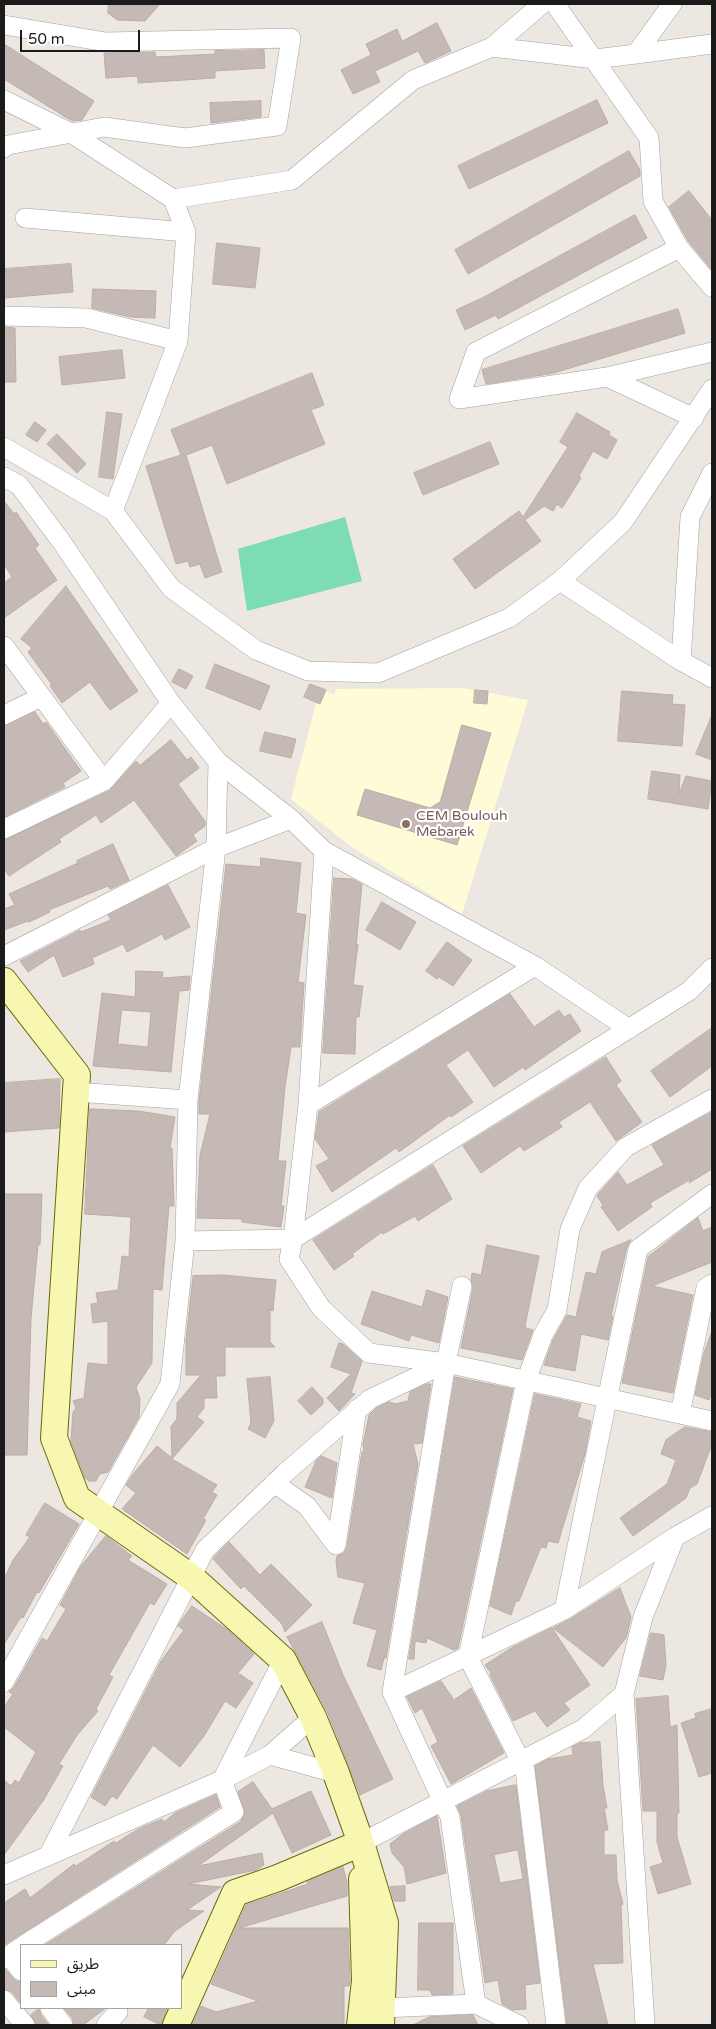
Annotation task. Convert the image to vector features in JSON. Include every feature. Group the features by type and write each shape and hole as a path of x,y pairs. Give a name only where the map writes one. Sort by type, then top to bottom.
{"street":[{"path":"173,199 292,180 413,80 492,48 542,4"},
{"path":"555,4 649,138 653,201 679,248 712,287"},
{"path":"636,54 672,4"},
{"path":"4,25 106,42 291,38 277,126 185,138 104,127 5,146"},
{"path":"492,48 595,59 712,44"},
{"path":"4,100 71,133 173,199 186,232 178,341 113,511"},
{"path":"26,218 186,232"},
{"path":"679,248 476,352 458,399 607,377 712,352"},
{"path":"4,316 86,318 178,341"},
{"path":"607,377 694,418"},
{"path":"4,447 113,511 171,588 256,650 308,671 378,673 509,618 560,581 623,522 712,389"},
{"path":"681,662 690,517 712,473"},
{"path":"4,477 18,485 61,541 171,703 218,762 291,819 324,851 535,966 628,1029"},
{"path":"560,581 681,662 712,678"},
{"path":"4,646 104,781"},
{"path":"4,715 41,697"},
{"path":"4,829 104,781 171,703"},
{"path":"4,1682 170,1384 185,1241 188,1100 216,848 218,762"},
{"path":"4,956 216,848 291,819"},
{"path":"324,851 308,1105 293,1239 289,1259 321,1308 369,1353 446,1363 712,1420"},
{"path":"308,1105 535,966"},
{"path":"185,1241 293,1239 689,991 712,968"},
{"path":"4,981 77,1075 54,1438 78,1498 98,1514 191,1577 283,1660 313,1717 336,1773 361,1843 384,1923 382,2017 476,2004 519,2025"},
{"path":"76,1092 188,1100"},
{"path":"556,2025 524,1770 468,1656 526,1381 543,1335 557,1310 570,1229 588,1188 626,1147 712,1099"},
{"path":"564,1610 638,1248 712,1194"},
{"path":"680,1414 706,1288 712,1284"},
{"path":"462,1286 446,1363 392,1692 450,1817 476,2004"},
{"path":"49,1854 205,1550 274,1483 370,1399 446,1363"},
{"path":"274,1483 307,1506 336,1545 357,1410"},
{"path":"392,1692 564,1610 675,1537 712,1516"},
{"path":"645,2025 624,1694 644,1617 675,1537"},
{"path":"26,1944 234,1812 222,1780 283,1660"},
{"path":"176,2025 236,1893 278,1878 361,1843 521,1762 583,1728 624,1694"},
{"path":"4,1875 222,1780 270,1756 313,1717"},
{"path":"270,1756 336,1773"},
{"path":"360,2025 365,1981 361,1843"},
{"path":"15,1951 20,1968"},
{"path":"4,2000 25,2025"},
{"path":"51,2009 63,2025"}],"shaded area":[{"name":"CEM Boulouh Mebarek","path":"320,688 334,695 336,689 463,688 528,700 462,914 353,848 291,799"}],"green space":[{"path":"345,517 362,581 247,611 238,549"}],"building":[{"path":"109,4 160,4 145,21 117,20 108,13"},
{"path":"437,23 451,51 425,63 418,51 375,71 380,82 353,94 341,70 371,55 366,44 397,29 402,41"},
{"path":"4,44 94,101 82,120 73,121 67,118 4,79"},
{"path":"264,50 265,68 215,71 215,78 138,83 138,76 106,78 104,53 155,52 156,57 215,54 215,51"},
{"path":"597,100 608,123 469,189 458,166"},
{"path":"261,101 261,117 211,123 210,103"},
{"path":"629,151 640,170 640,176 468,274 455,250"},
{"path":"689,191 712,220 712,270 688,241 669,207"},
{"path":"635,215 647,238 498,319 496,315 465,330 456,310 482,298"},
{"path":"217,243 260,248 255,288 213,284"},
{"path":"71,264 73,292 4,298 4,269"},
{"path":"93,289 156,291 155,318 130,317 92,308"},
{"path":"678,309 685,333 554,373 486,384 482,370"},
{"path":"4,327 15,328 16,382 4,382"},
{"path":"122,350 125,378 62,385 59,357"},
{"path":"312,373 324,405 311,410 325,444 227,484 212,445 186,455 222,572 205,578 200,564 190,567 188,561 176,564 146,466 181,455 171,430"},
{"path":"107,412 122,414 113,479 99,477"},
{"path":"577,413 610,432 609,435 617,440 607,459 593,451 579,476 581,478 562,508 557,504 553,511 544,506 525,520 541,541 475,589 453,559 519,511 523,517 568,447 560,442"},
{"path":"35,422 46,430 37,442 26,435"},
{"path":"57,434 86,464 77,473 47,444"},
{"path":"490,442 499,464 423,495 414,473"},
{"path":"4,501 14,514 16,512 39,545 35,548 57,580 4,618 4,583 12,577 4,564"},
{"path":"66,586 138,691 110,710 90,682 62,703 50,686 52,685 28,652 32,648 21,639"},
{"path":"215,664 270,686 260,710 206,688"},
{"path":"179,669 193,676 186,689 172,682"},
{"path":"310,684 326,690 320,704 304,697"},
{"path":"475,690 488,691 487,704 474,703"},
{"path":"622,691 673,695 672,704 685,705 682,746 618,741"},
{"path":"35,712 43,724 46,722 81,771 63,783 65,787 4,817 4,726"},
{"path":"712,715 712,760 696,754"},
{"path":"462,725 491,733 457,845 357,815 365,789 430,808 440,802"},
{"path":"265,732 296,739 291,758 260,751"},
{"path":"171,740 187,760 191,757 199,768 178,784 205,821 205,826 193,835 197,841 176,856 134,800 101,823 96,815 59,839 61,842 9,876 4,869 4,840 109,791 136,761 140,765"},
{"path":"652,771 680,775 679,794 686,776 712,781 708,809 648,799"},
{"path":"113,844 129,880 110,889 108,886 49,910 50,912 29,922 4,930 4,909 15,905 9,894 78,863 77,861"},
{"path":"261,858 301,863 296,913 306,915 298,982 304,983 300,1047 291,1047 278,1161 286,1161 281,1206 284,1206 281,1227 242,1222 242,1219 197,1218 200,1155 210,1114 199,1114 199,1101 226,864 260,867"},
{"path":"334,878 352,879 362,884 353,985 363,986 359,1017 356,1017 355,1054 323,1053"},
{"path":"168,885 190,927 165,940 162,934 127,952 123,944 92,958 94,964 63,977 54,955 28,972 20,961 80,930 81,932 111,920 108,915"},
{"path":"382,902 416,922 400,950 366,930"},
{"path":"447,942 472,960 453,986 439,977 437,979 426,971"},
{"path":"136,971 163,972 162,978 190,976 189,990 179,991 171,1072 93,1066 102,993 135,997","holes":["122,1010 151,1012 148,1047 118,1044"]},
{"path":"510,994 534,1027 559,1010 564,1017 570,1014 581,1031 525,1070 523,1067 494,1087 468,1050 446,1065 473,1102 451,1117 450,1115 399,1152 396,1148 332,1192 316,1166 329,1159 315,1139 319,1112"},
{"path":"712,1028 712,1066 670,1097 651,1071"},
{"path":"606,1057 621,1081 616,1085 642,1122 616,1141 590,1102 559,1122 562,1127 524,1151 520,1146 481,1173 463,1146"},
{"path":"60,1079 59,1128 4,1132 4,1083"},
{"path":"90,1109 139,1111 175,1117 170,1148 172,1148 174,1206 169,1206 162,1290 153,1289 152,1363 136,1387 140,1399 139,1417 108,1472 100,1474 96,1481 89,1481 85,1478 71,1441 73,1412 76,1408 73,1401 84,1398 88,1363 108,1365 108,1321 93,1323 91,1304 98,1303 96,1293 118,1290 122,1256 129,1257 131,1217 85,1214"},
{"path":"712,1112 712,1169 650,1203 652,1207 618,1231 601,1207 603,1205 597,1196 598,1194 618,1172 627,1185 664,1165 652,1145"},
{"path":"433,1165 452,1199 418,1221 415,1216 383,1234 382,1232 334,1270 313,1240"},
{"path":"4,1194 42,1194 40,1245 38,1245 31,1318 27,1455 4,1455"},
{"path":"698,1218 703,1231 712,1227 712,1262 652,1286 693,1295 673,1393 622,1383 648,1257"},
{"path":"631,1240 627,1247 611,1316 613,1316 608,1340 581,1334 575,1371 544,1365 553,1340 567,1315 576,1317 586,1272 596,1274 602,1252"},
{"path":"487,1245 539,1256 525,1326 533,1330 522,1360 461,1348 473,1288 472,1273 481,1275"},
{"path":"222,1275 276,1280 273,1311 270,1310 270,1342 275,1347 225,1347 225,1376 216,1376 217,1398 204,1398 204,1408 197,1417 204,1422 172,1459 217,1485 212,1492 217,1495 203,1519 206,1520 187,1554 122,1509 136,1493 126,1485 157,1446 172,1458 171,1426 177,1419 177,1403 201,1375 186,1375 186,1340 193,1276"},
{"path":"427,1290 448,1297 439,1343 411,1335 409,1341 361,1324 372,1291 422,1307"},
{"path":"711,1334 712,1391 709,1400 695,1395 704,1353"},
{"path":"339,1343 343,1344 362,1361 351,1393 355,1394 339,1411 327,1398 351,1374 331,1367"},
{"path":"270,1377 274,1421 265,1438 248,1429 251,1423 247,1379"},
{"path":"455,1377 513,1389 458,1648 454,1650 427,1638 426,1643 415,1641 414,1659 409,1659"},
{"path":"431,1384 422,1443 413,1444 418,1464 386,1658 384,1658 381,1670 367,1666 377,1630 353,1623 365,1583 338,1577 336,1562 337,1556 344,1553 347,1547 369,1415 376,1408 389,1402 395,1404 408,1401 410,1392"},
{"path":"312,1387 323,1399 323,1404 311,1415 298,1401"},
{"path":"535,1394 581,1404 577,1417 591,1421 585,1454 558,1543 548,1541 546,1548 541,1547 519,1601 516,1601 511,1615 490,1606"},
{"path":"685,1427 712,1432 712,1444 697,1484 690,1488 686,1498 633,1536 620,1518 667,1484 676,1460 661,1454 666,1440"},
{"path":"321,1456 337,1463 332,1498 305,1487 316,1461"},
{"path":"45,1503 79,1524 39,1593 37,1592 23,1618 21,1617 4,1644 4,1579 13,1560 30,1537 26,1535"},
{"path":"106,1536 132,1556 128,1560 167,1584 154,1605 150,1603 109,1675 113,1677 96,1709 98,1711 77,1735 59,1764 63,1766 43,1801 4,1855 4,1780 11,1786 15,1780 19,1783 36,1752 4,1727 4,1707 13,1694 9,1692 14,1687 42,1638 47,1641 66,1609 60,1605 81,1566"},
{"path":"229,1542 260,1575 271,1564 312,1605 285,1632 282,1624 244,1586 241,1589 213,1559"},
{"path":"620,1588 631,1617 626,1638 603,1667 553,1628"},
{"path":"192,1606 228,1630 254,1654 238,1673 253,1683 236,1708 225,1701 204,1736 180,1767 153,1745 117,1799 112,1796 105,1806 91,1797 161,1661 184,1630 178,1626"},
{"path":"322,1622 343,1675 393,1779 360,1795 327,1711 287,1637"},
{"path":"552,1628 590,1685 564,1703 570,1710 547,1727 535,1711 513,1721 490,1675 491,1673 485,1665 511,1648"},
{"path":"651,1633 664,1635 666,1665 663,1680 640,1676"},
{"path":"441,1681 454,1700 471,1688 504,1753 451,1784 431,1746 438,1742 422,1708 415,1713 407,1697"},
{"path":"668,1696 670,1727 677,1725 679,1813 677,1813 677,1837 691,1884 658,1894 650,1867 663,1863 657,1842 657,1811 643,1811 636,1699"},
{"path":"712,1709 712,1773 699,1777 681,1723 696,1718 695,1714"},
{"path":"600,1742 603,1785 607,1808 604,1808 608,1830 604,1830 604,1855 616,1855 617,1880 623,1904 621,1905 623,1963 593,1964 608,2025 567,2025 535,1766 548,1759 573,1755 572,1747 580,1743"},
{"path":"253,1782 272,1809 311,1791 331,1835 292,1853 273,1813 198,1866 262,1853 264,1865 256,1870 188,1884 221,1887 187,1910 204,1911 175,1931 165,1944 47,1944 240,1822 245,1813 238,1792"},
{"path":"516,1785 540,1983 525,1985 526,2009 513,2010 502,2004 498,1980 485,1983 461,1815 457,1806 487,1791","holes":["518,1850 523,1879 500,1883 494,1855"]},
{"path":"216,1795 220,1807 4,1945 4,1903 25,1889 30,1898 74,1864 76,1866 114,1841 116,1843 138,1829 162,1819 164,1822 175,1813"},
{"path":"437,1816 446,1873 407,1884 404,1867 392,1853 390,1844 403,1834"},
{"path":"343,1867 347,1882 347,1896 239,1928 348,1928 350,1982 349,1986 344,1986 344,2025 192,2025 201,2006 216,2012 258,2001 211,1984 246,1905 308,1884 307,1882"},
{"path":"405,1886 405,1901 394,1901 390,1887"},
{"path":"419,1923 453,1923 453,1994 432,1995 430,1990 418,1990"},
{"path":"4,1970 6,1970 16,1981 20,1982 20,2002 12,1992 4,1989"},
{"path":"39,2009 49,2025 36,2025 31,2015"},
{"path":"65,2009 105,2009 83,2025 74,2025 72,2018"},
{"path":"148,2009 167,2009 161,2025 144,2017"},
{"path":"473,2015 478,2025 413,2025 429,2017"}],"place":[{"name":"CEM Boulouh Mebarek","path":"406,824"}]}
